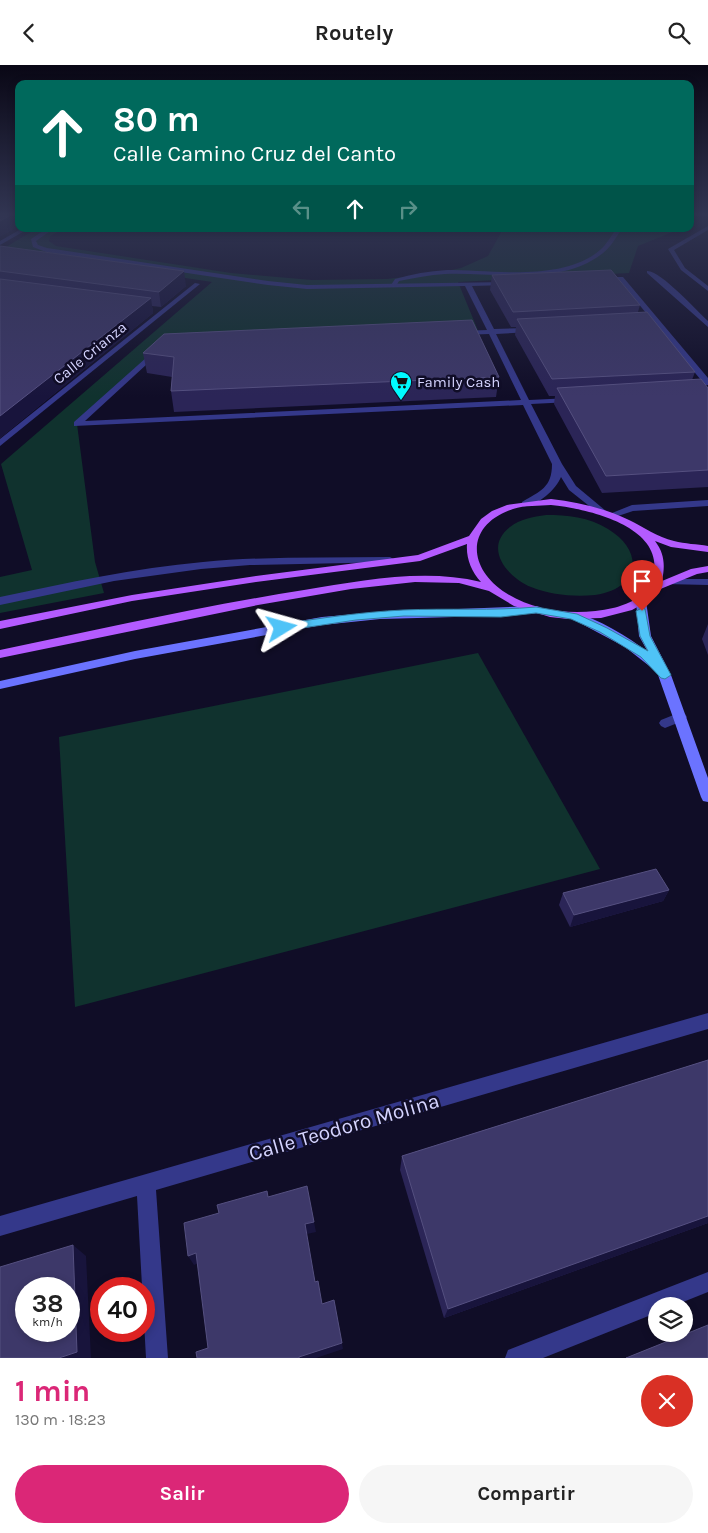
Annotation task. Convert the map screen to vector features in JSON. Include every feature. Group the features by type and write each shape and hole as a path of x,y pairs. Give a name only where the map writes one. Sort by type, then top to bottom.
{"main road":[{"path":"708,549 671,544 642,533 612,515 566,503 525,504 498,512 480,525 472,538 470,554 476,571 492,588 509,599 536,610 573,616 610,613 641,601 654,588 695,571 708,569"},
{"path":"642,533 653,547 660,565 659,575 654,588"},
{"path":"0,625 132,598 390,560 420,558 472,538"},
{"path":"0,654 258,601 351,586 415,579 460,580 492,588"}],"street":[{"path":"223,276 307,287 468,285 516,282"},
{"path":"394,285 397,280 407,276"},
{"path":"655,276 708,325"},
{"path":"692,276 708,289"},
{"path":"592,279 621,278 708,383"},
{"name":"Calle Crianza","path":"0,443 197,284 187,282"},
{"path":"468,285 557,463 572,488 601,511"},
{"path":"153,310 163,311"},
{"path":"648,324 658,323"},
{"path":"450,334 541,329"},
{"path":"162,345 77,424 584,399"},
{"path":"525,504 552,487 558,477 557,463"},
{"path":"612,515 632,508 708,503"},
{"path":"0,601 148,573 229,563 390,560"},
{"path":"669,582 708,582"},
{"path":"641,601 645,636 665,675 708,797"},
{"path":"0,685 172,648 263,631 356,617 404,613 501,613 536,610"},
{"path":"573,616 611,634 645,654 665,675"},
{"path":"665,723 681,717"},
{"name":"Calle Teodoro Molina","path":"0,1226 708,1021"},
{"path":"146,1185 157,1358"},
{"path":"516,1358 708,1282"}],"green space":[{"path":"175,276 270,276 312,280 387,279 410,276 566,276 458,282 479,333 163,345 77,424 95,562 104,593 0,613 0,577 32,570 1,464 212,282"},
{"path":"546,515 586,519 601,525 620,538 628,548 632,558 632,568 628,578 621,585 610,591 595,595 579,596 555,594 539,590 514,576 501,561 498,553 502,535 518,522"},
{"path":"478,653 600,869 75,1007 59,737"}],"building":[{"path":"40,276 178,276 159,292"},
{"path":"493,276 616,276 640,305 513,312"},
{"path":"0,279 151,298 0,416"},
{"path":"647,312 695,372 552,379 517,319"},
{"path":"472,320 499,377 171,391 174,357 143,353 164,334"},
{"path":"701,379 708,388 708,470 606,476 557,388"},
{"path":"656,869 669,890 574,915 563,893"},
{"path":"708,1060 708,1216 448,1309 402,1156"},
{"path":"307,1186 314,1222 305,1224 315,1282 318,1281 322,1304 334,1300 342,1343 299,1358 197,1358 196,1352 208,1348 196,1253 188,1256 184,1223 219,1213 217,1205 267,1191 268,1197"},
{"path":"73,1245 74,1277 15,1277 15,1342 77,1342 77,1352 59,1358 0,1358 0,1267"},
{"path":"708,1325 708,1358 626,1358 666,1342 693,1342 693,1331"}],"place":[{"name":"Family Cash","path":"401,401"}],"route":[{"path":"282,628 356,617 404,613 501,613 536,610 573,616 604,630 645,654 665,675 657,656 645,636 642,611"}]}
